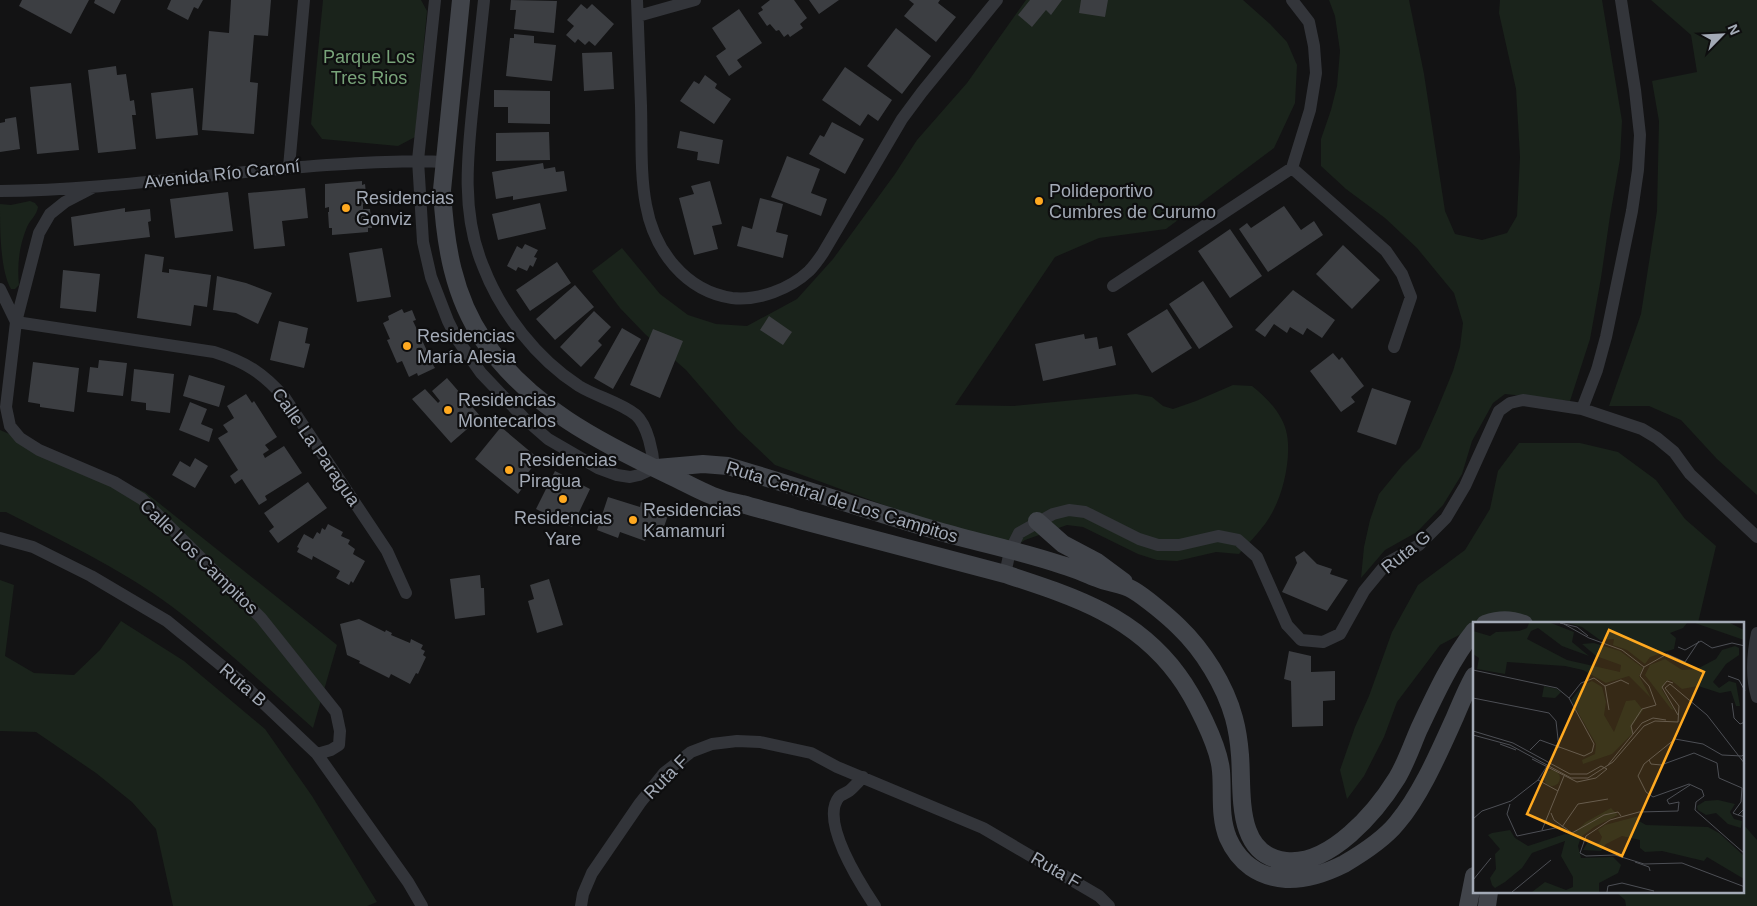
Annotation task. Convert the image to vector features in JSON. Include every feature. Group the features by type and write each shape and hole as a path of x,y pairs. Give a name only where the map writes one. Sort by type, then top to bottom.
{"main road":[{"path":"461,0 442,190 444,220 452,273 461,297 483,340 514,376 556,412 590,435 654,468"},
{"name":"Ruta Central de Los Campitos","path":"654,468 703,464 728,466 895,518 1064,565 1132,590 1177,625 1195,642 1206,658 1228,702 1236,726 1240,755 1242,802 1247,831 1259,850 1283,861 1307,860 1333,847 1364,821 1375,808 1397,778 1436,694 1457,654 1473,632"},
{"name":"Ruta Central de Los Campitos","path":"654,468 714,497 1005,574 1052,589 1098,608 1129,626 1168,662 1178,674 1197,706 1214,743 1221,768 1221,812 1228,837 1236,851 1255,871 1274,877 1304,878 1337,867 1367,849 1397,823 1426,777 1473,678"},
{"path":"1037,522 1063,544 1097,562 1132,590"},
{"path":"1491,622 1510,619 1518,622"},
{"path":"1468,906 1473,881"}],"street":[{"path":"289,167 304,0"},
{"path":"435,0 418,160 420,213 431,278 448,321 468,356 498,392 548,439 598,468 617,475 630,477 639,475 654,468 653,452 648,435 637,416 579,385 546,360 501,304 482,266 472,225 468,198 467,163 484,0"},
{"path":"637,0 642,164 646,204 652,228 661,248 678,272 698,287 719,296 740,299 766,295 789,285 809,271 823,253 902,119 997,0"},
{"path":"638,16 695,0"},
{"path":"1113,286 1292,168 1310,110 1316,73 1314,46 1308,22 1292,0"},
{"path":"1582,409 1597,370 1606,337 1632,211 1638,170 1640,136 1621,0"},
{"name":"Avenida Río Caroní","path":"0,191 94,187 289,167 418,160 444,162"},
{"path":"1292,168 1386,251 1402,274 1411,297 1394,347"},
{"name":"Calle Los Campitos","path":"94,187 65,202 50,214 39,233 16,322 6,406 10,426 20,438 40,450 114,482 142,499 261,618 336,712 340,731 339,745 318,754"},
{"path":"0,288 16,322"},
{"name":"Calle La Paragua","path":"16,322 214,352 234,358 253,368 269,380 286,398 387,552 406,593"},
{"name":"Ruta G","path":"1005,574 1010,551 1019,532 1053,514 1069,510 1085,512 1139,539 1158,545 1179,545 1218,536 1238,540 1258,557 1287,624 1301,640 1323,642 1340,634 1364,591 1387,564 1420,545 1446,518 1465,486 1499,411 1510,403 1523,400 1582,409 1642,429 1674,452 1690,474 1757,537"},
{"name":"Ruta B","path":"0,538 33,547 91,576 167,621 239,680 318,754 408,882 422,906"},
{"path":"1757,633 1754,645 1754,670 1757,696"},
{"name":"Ruta F","path":"581,906 583,894 592,873 640,803 664,773 691,752 712,744 760,742 811,753 837,767 983,828 1099,896 1109,906"},
{"path":"863,778 839,798 834,811 834,826 844,852 875,906"}],"green space":[{"name":"Parque Los Tres Rios","path":"323,0 421,0 427,11 415,137 398,146 322,139 311,124"},
{"path":"1026,0 1243,0 1287,42 1297,65 1295,103 1274,148 1166,229 1099,238 1055,257 955,405 1014,406 1136,394 1152,397 1163,406 1173,409 1233,385 1252,386 1279,414 1287,435 1288,453 1283,484 1277,503 1262,528 1239,554 1216,552 1177,561 1157,560 1138,554 1083,527 1067,525 1025,540 1004,554 963,534 775,465 737,429 686,370 645,334 620,308 592,271 622,248 660,294 688,315 716,324 747,326 797,299 833,259 895,174 917,140 967,83"},
{"path":"1329,0 1409,0 1424,74 1445,211 1455,234 1482,240 1507,233 1517,216 1520,157 1516,89 1499,13 1500,0 1602,0 1622,121 1620,159 1590,339 1570,401 1505,394 1493,403 1472,441 1462,474 1443,505 1417,532 1385,550 1361,578 1364,547 1370,520 1379,494 1420,448 1453,371 1460,347 1463,323 1454,293 1417,248 1385,218 1346,189 1321,166 1321,139 1337,86 1340,51 1335,16"},
{"path":"1651,0 1757,0 1757,495 1717,459 1681,420 1649,406 1609,406 1641,314 1657,211 1659,121 1652,81 1697,72 1691,35"},
{"path":"30,201 38,207 27,227 20,248 19,285 15,289 11,289 7,281 3,260 0,204 11,205"},
{"path":"0,430 145,492 337,645 313,728 216,642 163,600 97,559 6,512 0,512"},
{"path":"1519,443 1580,443 1618,452 1656,480 1685,519 1716,546 1698,622 1473,622 1473,630 1440,645 1397,702 1384,737 1364,776 1347,799 1340,770 1392,632 1418,585 1465,550 1490,509 1498,471"},
{"path":"0,580 14,585 5,656 34,673 74,675 100,650 121,621 184,661 265,729 312,796 377,902 367,906 173,906 156,829 132,802 96,773 36,732 0,731"},
{"path":"1744,825 1757,840 1757,906 1626,906 1625,900 1618,894 1744,894"}],"building":[{"path":"22,0 89,0 71,34 19,6"},
{"path":"95,0 121,0 114,14 94,3"},
{"path":"171,0 203,0 198,9 194,7 188,20 167,9"},
{"path":"231,0 271,0 268,36 254,35 250,82 258,83 254,134 202,130 209,31 229,33"},
{"path":"511,0 557,1 554,33 514,29 516,10 510,10"},
{"path":"770,0 794,0 807,18 800,24 803,28 790,37 788,34 784,37 779,30 776,31 770,24 767,26 758,13 763,10 761,7"},
{"path":"809,0 839,0 819,14"},
{"path":"909,0 940,0 938,3 956,17 936,42 904,16 914,4"},
{"path":"1030,0 1062,0 1051,15 1046,10 1032,27 1018,15"},
{"path":"1081,0 1108,0 1105,17 1079,13"},
{"path":"581,4 587,9 592,4 614,24 595,46 589,41 585,45 578,39 575,43 566,35 574,26 567,20"},
{"path":"739,9 762,43 737,60 742,67 729,76 716,56 726,49 712,28"},
{"path":"896,28 931,56 902,94 867,66"},
{"path":"514,34 534,36 534,43 556,45 552,81 506,76 510,38 514,38"},
{"path":"612,52 614,89 584,91 582,53"},
{"path":"116,66 117,75 126,74 130,101 134,100 136,115 132,115 136,149 98,153 88,70"},
{"path":"845,67 892,100 878,121 868,114 860,126 822,100"},
{"path":"705,75 717,84 715,88 731,99 714,124 680,101 694,81 699,84"},
{"path":"71,83 79,150 37,154 30,87"},
{"path":"193,88 198,135 156,139 151,93"},
{"path":"494,90 550,91 550,124 508,123 508,107 494,107"},
{"path":"16,117 20,149 0,152 0,123 5,122 5,119"},
{"path":"832,122 864,139 845,174 809,154 820,135 824,137"},
{"path":"680,131 723,140 719,164 697,160 698,152 677,148"},
{"path":"549,132 550,160 496,161 496,133"},
{"path":"787,156 820,169 811,193 827,199 821,216 771,197"},
{"path":"543,163 544,169 555,167 556,172 564,171 567,191 513,200 513,196 496,199 492,172"},
{"name":"Residencias Gonviz","path":"362,181 362,185 365,184 367,204 363,204 363,209 370,209 372,228 368,228 368,232 332,235 332,228 329,228 329,207 325,208 325,184"},
{"path":"710,181 722,224 712,226 718,249 694,255 679,198 694,194 691,186"},
{"path":"305,188 308,218 282,221 285,246 254,249 248,193"},
{"path":"228,192 233,231 175,238 170,199"},
{"path":"760,198 783,204 776,232 788,235 783,258 737,246 742,226 752,229"},
{"path":"540,203 546,229 498,240 492,214"},
{"path":"1284,206 1301,230 1314,221 1323,235 1268,272 1239,229 1247,223 1251,228"},
{"path":"125,208 125,212 150,209 151,221 148,222 150,237 74,246 71,217"},
{"path":"1230,229 1262,276 1230,298 1198,251"},
{"path":"525,244 538,250 534,257 537,258 533,267 530,265 527,271 518,267 516,271 507,266 517,246 522,249"},
{"path":"1343,245 1380,280 1352,309 1316,274"},
{"path":"382,248 391,297 357,302 349,253"},
{"path":"145,254 164,257 162,272 169,273 169,269 211,275 207,307 194,305 191,326 137,318"},
{"path":"557,262 571,283 530,311 516,290"},
{"path":"63,270 100,274 96,312 60,308"},
{"path":"217,276 246,283 272,293 258,324 236,313 213,310"},
{"path":"1203,281 1233,327 1199,349 1169,304"},
{"path":"575,285 594,307 555,340 536,319"},
{"path":"1293,290 1335,320 1322,338 1307,328 1303,335 1290,327 1287,333 1274,324 1265,337 1255,330"},
{"name":"Residencias María Alesia","path":"402,309 404,313 412,310 416,320 413,321 428,353 431,352 435,362 432,363 435,368 418,376 417,373 409,377 402,361 397,363 387,340 390,339 383,323 389,320 388,316"},
{"path":"1167,309 1192,348 1152,373 1127,334"},
{"path":"594,311 611,327 598,341 602,345 581,367 560,347"},
{"path":"769,316 792,332 783,345 760,330"},
{"path":"279,321 308,328 305,343 310,344 304,368 270,360"},
{"path":"622,328 641,339 613,389 594,378"},
{"path":"653,329 683,341 660,398 630,385"},
{"path":"1084,334 1085,339 1097,337 1099,349 1112,346 1116,365 1043,381 1035,344"},
{"path":"1333,353 1339,360 1342,357 1364,386 1351,397 1355,402 1341,412 1310,371"},
{"path":"99,360 127,363 123,396 87,392 90,367 98,368"},
{"path":"33,362 79,368 74,412 40,407 40,404 28,402"},
{"path":"134,369 174,374 170,413 146,410 146,403 131,401"},
{"path":"189,375 225,386 219,407 183,396"},
{"name":"Residencias Montecarlos","path":"447,378 481,417 451,443 412,399 425,389 438,403 440,401 432,391"},
{"path":"1372,388 1411,401 1396,445 1357,432"},
{"path":"246,394 252,403 254,401 277,437 265,445 269,450 263,454 265,458 284,446 302,473 265,496 267,500 259,505 242,479 235,484 230,476 238,470 218,438 228,432 223,425 234,418 227,406"},
{"path":"190,402 207,409 201,424 213,429 209,442 179,430"},
{"name":"Residencias Piragua","path":"501,427 539,459 522,480 526,483 518,494 475,459"},
{"path":"195,458 208,466 195,488 172,475 180,461 190,467"},
{"name":"Residencias Yare","path":"555,471 590,489 572,527 536,509"},
{"path":"308,482 327,508 278,543 269,531 274,527 264,513"},
{"name":"Residencias Kamamuri","path":"608,497 640,507 641,502 669,512 662,533 649,529 645,541 620,532 618,538 597,530"},
{"path":"328,524 343,532 341,536 350,540 348,544 355,549 353,554 365,561 353,583 351,581 349,585 336,578 340,571 313,556 312,560 297,552 299,548 297,547 304,534 313,539 317,532 320,534 322,528 325,530"},
{"path":"1304,551 1317,564 1332,569 1330,574 1348,580 1327,611 1282,592 1297,563 1295,557"},
{"path":"480,575 481,588 484,588 485,615 455,619 450,579"},
{"path":"549,579 563,625 537,633 528,601 534,599 530,585"},
{"path":"359,619 385,632 386,630 392,633 391,635 410,643 411,639 423,645 421,649 425,651 423,655 426,657 418,674 416,673 410,684 391,674 389,678 347,655 340,624"},
{"path":"1289,651 1311,656 1311,672 1335,671 1335,700 1323,701 1323,726 1292,727 1291,681 1284,679"}],"place":[{"name":"Polideportivo Cumbres de Curumo","path":"1039,201"},
{"name":"Residencias Gonviz","path":"346,208"},
{"name":"Residencias María Alesia","path":"407,346"},
{"name":"Residencias Montecarlos","path":"448,410"},
{"name":"Residencias Piragua","path":"509,470"},
{"name":"Residencias Yare","path":"563,499"},
{"name":"Residencias Kamamuri","path":"633,520"}]}
